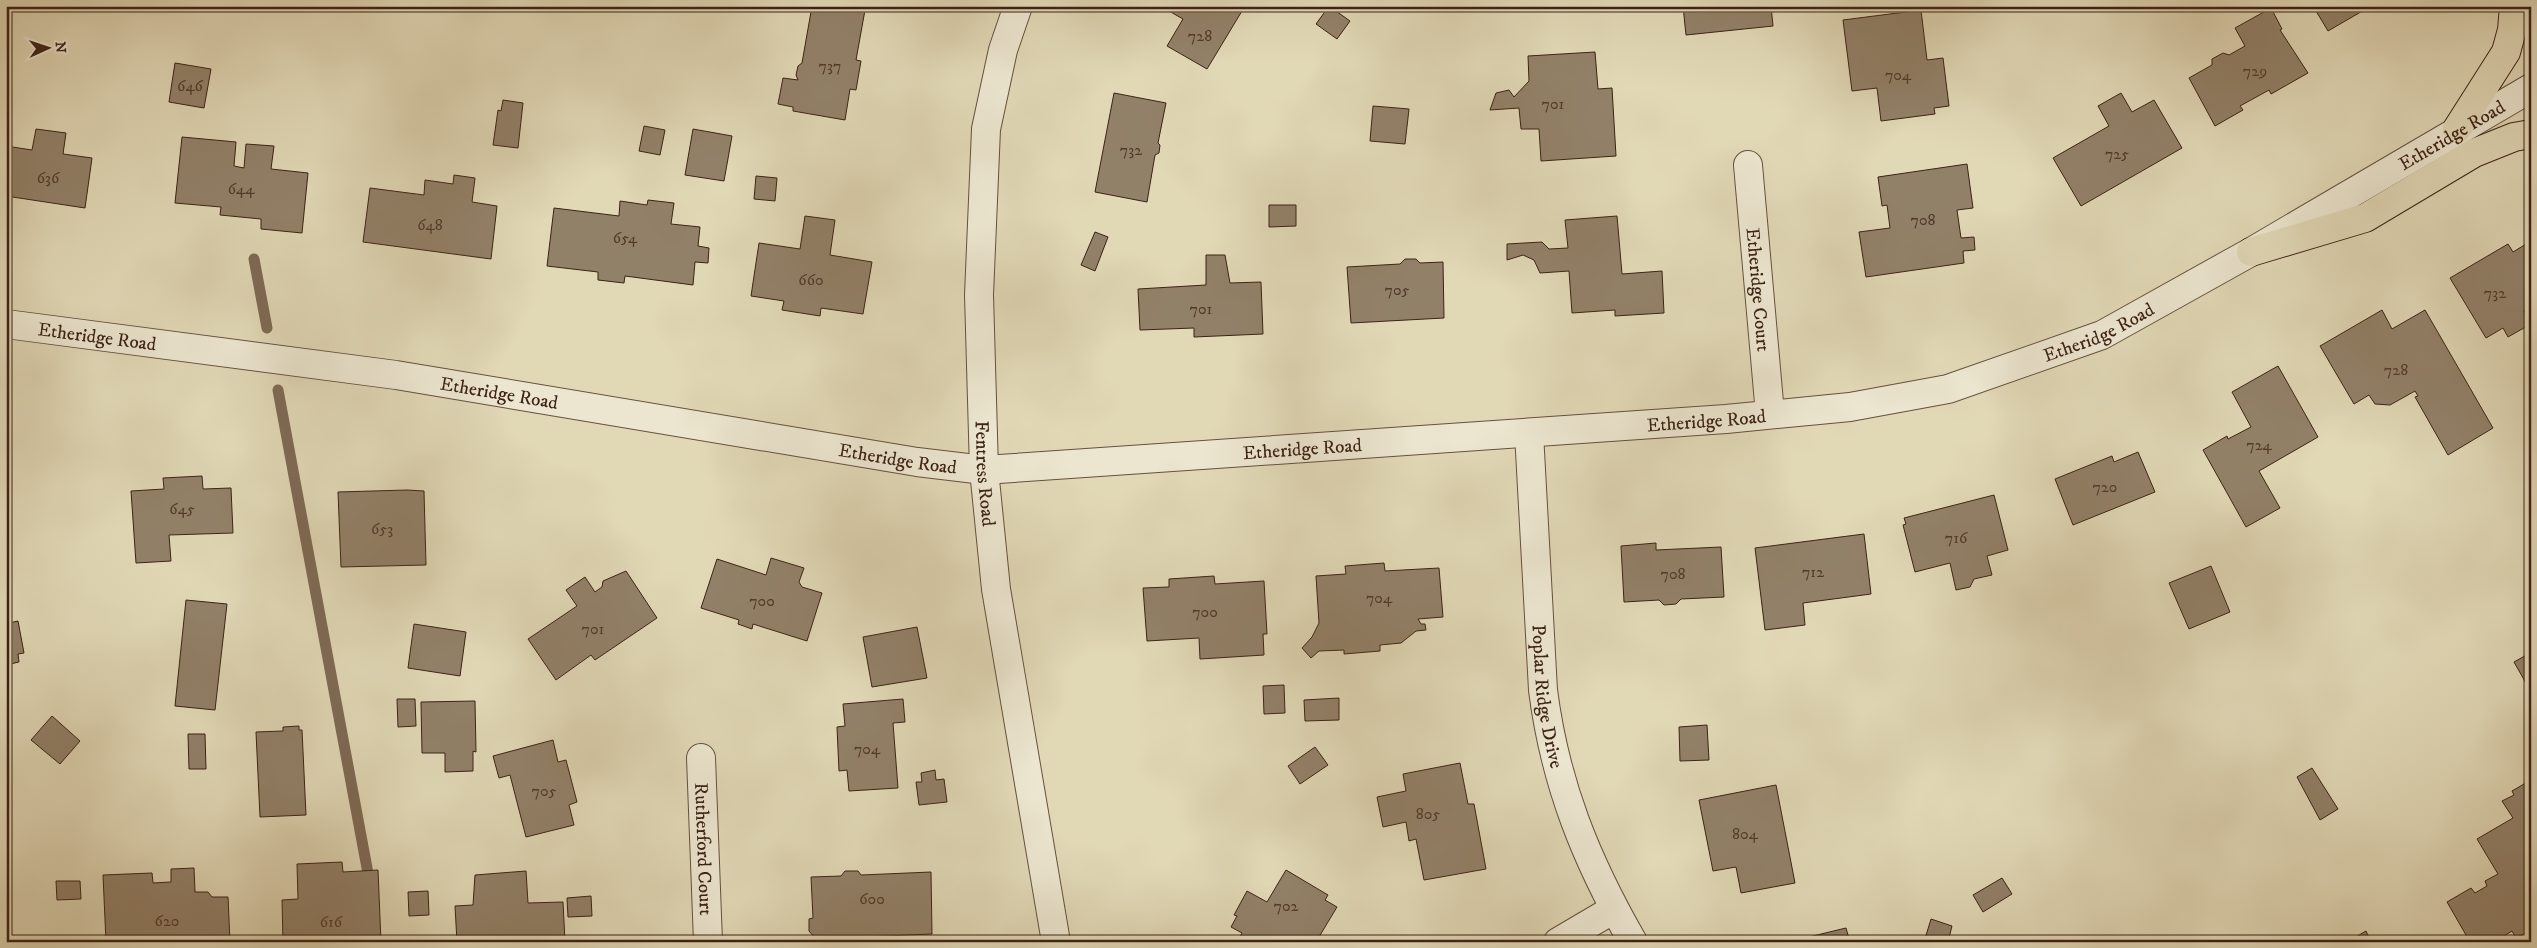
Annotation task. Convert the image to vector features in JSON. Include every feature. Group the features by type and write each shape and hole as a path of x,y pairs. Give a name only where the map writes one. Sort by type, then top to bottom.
{"highway":[{"path":"2457,129 2506,52 2512,30 2514,6"},
{"path":"2251,252 2365,218 2474,153 2514,137 2531,134"}],"street":[{"name":"Fentress Road","path":"1018,6 1002,50 986,129 979,295 984,470 996,589 1056,942"},
{"name":"Etheridge Road","path":"6,324 396,375 917,462 984,470 1529,433 1770,414 1850,406 1948,389 2102,335 2251,252 2457,129 2531,88"},
{"name":"Etheridge Court","path":"1748,165 1770,414"},
{"name":"Poplar Ridge Drive","path":"1529,433 1543,690 1548,729 1556,767 1570,812 1614,909 1633,942"},
{"name":"Rutherford Court","path":"701,758 708,942"},
{"path":"1558,942 1614,909"}],"building":[{"path":"812,6 843,6 865,10 856,60 861,61 856,90 850,89 845,120 793,111 793,107 778,104 783,78 798,80 796,75 798,66 802,63"},
{"path":"1152,6 1245,6 1207,69 1167,46 1183,19 1162,7 1156,9"},
{"path":"1329,6 1350,21 1337,39 1316,24"},
{"path":"1683,6 1771,6 1773,26 1686,35"},
{"path":"2313,6 2371,6 2328,31"},
{"path":"2371,6 2384,6 2374,12"},
{"path":"2271,8 2282,29 2280,30 2308,73 2271,94 2269,90 2240,106 2243,110 2215,126 2189,78 2212,65 2212,59 2223,53 2229,55 2245,46 2235,28"},
{"path":"1921,10 1927,60 1943,58 1949,106 1934,108 1935,114 1881,121 1877,88 1852,91 1843,20"},
{"path":"1595,52 1598,89 1612,88 1616,156 1541,161 1539,129 1521,129 1519,108 1490,110 1496,93 1509,90 1514,97 1529,81 1528,56"},
{"path":"175,63 211,69 204,108 169,102"},
{"path":"1114,93 1166,103 1158,143 1160,145 1159,153 1155,155 1147,202 1095,192"},
{"path":"2121,93 2132,112 2154,100 2182,148 2081,206 2053,158 2109,126 2098,106"},
{"path":"503,100 523,103 518,148 493,145 498,110 501,111"},
{"path":"1373,106 1409,109 1405,144 1370,141"},
{"path":"644,126 665,130 660,155 639,151"},
{"path":"36,129 66,133 63,154 92,158 85,208 6,196 6,146 32,150"},
{"path":"693,129 732,136 724,181 685,175"},
{"path":"182,137 236,142 234,166 244,168 246,144 274,146 271,169 308,173 302,233 261,229 261,219 220,215 221,207 175,203"},
{"path":"1967,164 1973,208 1957,210 1961,238 1974,237 1975,250 1963,251 1964,263 1866,277 1859,232 1890,228 1887,205 1882,206 1878,177"},
{"path":"454,175 475,178 472,202 497,206 491,259 363,242 370,188 424,195 425,180 453,184"},
{"path":"756,176 777,178 775,201 754,199"},
{"path":"648,200 674,203 671,224 700,227 698,246 709,248 708,263 695,262 693,285 625,276 624,283 598,280 598,272 547,266 554,208 619,216 620,201 647,205"},
{"path":"1269,205 1296,205 1296,226 1269,227"},
{"path":"805,216 835,220 830,255 872,262 863,314 821,308 820,316 782,310 784,301 751,296 759,243 800,249"},
{"path":"1617,216 1622,274 1662,271 1664,313 1615,316 1615,310 1572,313 1569,271 1540,273 1534,260 1523,255 1507,260 1507,244 1542,242 1549,249 1568,248 1565,220"},
{"path":"1095,232 1108,237 1095,271 1081,265"},
{"path":"2531,241 2531,307 2524,311 2531,324 2508,337 2503,328 2486,338 2450,278 2508,244 2513,252"},
{"path":"1206,255 1225,255 1230,283 1261,282 1263,334 1194,337 1194,328 1140,330 1138,289 1206,285"},
{"path":"1405,259 1416,259 1420,263 1443,262 1444,318 1351,323 1347,267 1400,264"},
{"path":"2382,310 2392,329 2425,310 2493,428 2448,455 2415,397 2418,396 2415,391 2390,405 2375,404 2369,395 2354,404 2320,346"},
{"path":"2278,366 2318,437 2259,471 2280,508 2246,527 2203,450 2227,436 2228,439 2251,427 2232,392"},
{"path":"2138,452 2155,492 2073,525 2055,479 2112,456 2114,462"},
{"path":"202,476 203,489 231,488 233,533 169,535 171,561 136,563 131,491 164,489 163,478"},
{"path":"424,491 426,565 341,567 338,492"},
{"path":"1994,495 2008,550 1987,556 1992,575 1974,579 1970,587 1956,590 1950,563 1915,572 1903,525 1906,524 1904,518"},
{"path":"1864,534 1871,594 1803,603 1805,625 1765,630 1755,548"},
{"path":"1656,543 1656,550 1721,547 1724,597 1681,599 1676,604 1664,605 1659,600 1624,602 1621,546"},
{"path":"771,558 804,568 799,582 802,587 822,593 807,641 753,624 752,629 738,624 739,620 701,608 717,559 766,575"},
{"path":"1384,563 1385,571 1439,568 1443,617 1418,619 1421,624 1425,624 1426,630 1416,631 1401,643 1380,645 1380,651 1344,654 1344,650 1319,651 1311,658 1302,648 1312,637 1319,623 1316,576 1346,574 1345,566"},
{"path":"2211,566 2230,612 2189,629 2169,583"},
{"path":"626,571 657,618 595,660 591,655 556,680 528,639 577,606 566,590 585,577 595,592 602,587 603,581"},
{"path":"1214,576 1215,584 1264,581 1267,634 1263,634 1264,655 1200,659 1199,638 1147,641 1143,588 1169,587 1169,579"},
{"path":"186,600 227,604 215,710 175,706"},
{"path":"6,609 9,623 18,621 24,653 18,654 19,662 6,665"},
{"path":"414,624 466,632 460,676 408,668"},
{"path":"917,627 927,678 872,687 863,637"},
{"path":"2530,653 2531,655 2531,692 2514,662"},
{"path":"1284,685 1285,713 1264,714 1263,686"},
{"path":"1339,698 1339,720 1305,721 1304,700"},
{"path":"397,699 415,699 416,726 398,727"},
{"path":"903,699 905,722 893,723 898,788 849,791 847,770 839,771 837,727 845,726 843,704"},
{"path":"475,701 476,752 473,751 473,771 445,772 445,753 422,753 421,702"},
{"path":"52,716 80,741 60,764 31,740"},
{"path":"1707,725 1709,760 1680,761 1679,727"},
{"path":"299,726 299,730 302,730 306,815 260,817 256,732 283,731 283,727"},
{"path":"188,734 205,734 206,769 189,769"},
{"path":"553,740 558,762 566,760 577,802 569,805 574,825 526,837 510,775 499,778 493,756"},
{"path":"1315,747 1328,765 1300,784 1288,766"},
{"path":"1460,763 1468,804 1474,804 1486,869 1424,880 1416,839 1409,841 1406,822 1383,827 1377,797 1406,791 1403,774"},
{"path":"2312,768 2338,809 2320,820 2297,777"},
{"path":"935,770 936,780 944,779 947,802 919,805 916,782 922,782 921,773"},
{"path":"2531,780 2531,930 2516,938 2512,931 2494,942 2470,942 2447,902 2471,888 2475,893 2487,886 2485,881 2498,874 2477,839 2513,818 2502,801 2514,795 2512,791"},
{"path":"1776,785 1795,883 1741,893 1736,867 1713,871 1699,800"},
{"path":"342,862 343,872 378,870 381,942 283,942 282,900 298,899 297,864"},
{"path":"194,868 195,892 208,892 212,897 228,897 230,942 106,942 103,875 152,873 153,883 171,882 171,869"},
{"path":"1286,870 1328,895 1325,900 1337,907 1316,942 1237,942 1242,933 1231,927 1237,916 1234,915 1247,891 1267,902"},
{"path":"526,871 528,903 563,902 565,942 457,942 455,906 473,905 475,875"},
{"path":"845,871 858,871 861,875 931,872 932,934 816,939 809,931 809,919 813,918 811,877 841,876"},
{"path":"2002,878 2012,894 1983,912 1973,895"},
{"path":"56,881 80,881 81,899 57,900"},
{"path":"428,891 429,915 409,916 408,892"},
{"path":"591,896 592,916 568,917 567,898"},
{"path":"1931,919 1952,926 1948,942 1924,942"},
{"path":"1846,928 1850,942 1788,942"},
{"path":"2366,931 2371,942 2347,942"}],"waterway":[{"path":"254,259 267,328"},
{"path":"278,390 370,884"}]}
